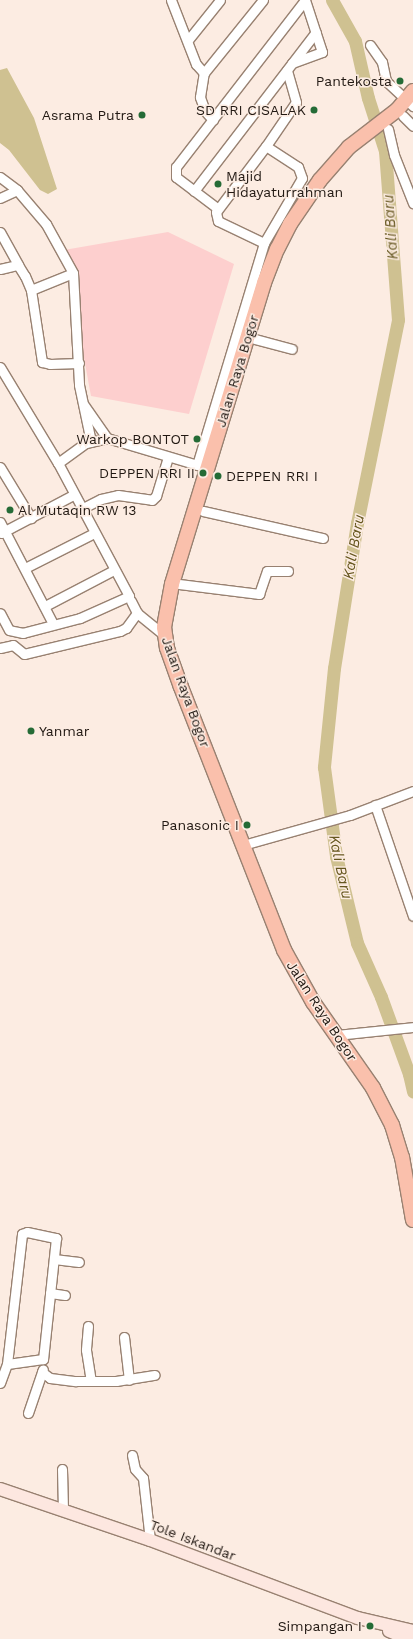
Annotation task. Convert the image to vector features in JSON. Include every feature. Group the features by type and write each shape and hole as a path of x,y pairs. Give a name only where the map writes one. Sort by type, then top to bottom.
{"highway":[{"name":"Jalan Raya Bogor","path":"409,104 386,127 353,150 308,196 277,249 264,283 166,603 165,636 181,687 246,844 297,976 379,1084 397,1118 406,1146 413,1184"},
{"name":"Jalan Raya Bogor","path":"246,844 173,642 172,612 179,584 203,511 207,468 255,339 274,281 295,232 321,193 353,150"},
{"name":"Jalan Raya Bogor","path":"340,1034 373,1088 392,1125 402,1157 413,1220"}],"main road":[{"name":"Tole Iskandar","path":"0,1489 150,1540 373,1622 408,1639"},
{"name":"Tole Iskandar","path":"373,1622 413,1631"}],"street":[{"path":"188,40 220,0"},
{"path":"213,120 205,111 200,97 204,74 263,0"},
{"path":"218,208 176,177 176,167 304,0 322,48 321,54 290,67"},
{"path":"173,1 196,64 204,74"},
{"path":"194,191 316,32"},
{"path":"370,46 382,62 386,81 409,104 413,126"},
{"path":"264,243 218,221 216,215 218,208 266,146 296,102 290,67"},
{"path":"386,127 394,155 413,203"},
{"path":"58,463 69,453 91,442 107,438 207,468 264,243 303,174 298,167 266,146"},
{"path":"0,177 17,190 46,224 73,273 79,384 91,442"},
{"path":"0,198 17,190"},
{"path":"0,232 31,290 42,362 50,364 79,363"},
{"path":"0,269 18,265"},
{"path":"31,290 73,273"},
{"path":"255,339 292,349"},
{"path":"0,367 58,463 73,495 137,612 165,636"},
{"path":"84,404 107,438"},
{"path":"81,509 101,499 118,495 152,500 156,496 168,457"},
{"path":"0,466 31,518"},
{"path":"3,533 73,495"},
{"path":"203,511 323,538"},
{"path":"0,522 3,533 26,568 54,624"},
{"path":"26,568 94,534"},
{"path":"45,606 114,570"},
{"path":"179,584 259,594 267,571 288,571"},
{"path":"0,614 13,633 23,633 80,618 130,598"},
{"path":"0,648 13,645 24,654 120,631 126,628 137,612"},
{"path":"246,844 350,815 413,791"},
{"path":"375,805 410,896 413,916"},
{"path":"340,1034 399,1029 413,1026"},
{"path":"0,1383 6,1364 22,1234 27,1232 56,1238 42,1372 28,1413"},
{"path":"54,1260 79,1262"},
{"path":"50,1293 65,1295"},
{"path":"88,1326 86,1350 91,1382"},
{"path":"124,1337 129,1380"},
{"path":"6,1364 43,1359"},
{"path":"42,1372 50,1378 91,1382 129,1380 156,1375"},
{"path":"132,1455 135,1469 143,1478 150,1540"},
{"path":"62,1469 63,1510"}],"shaded area":[{"path":"7,68 34,118 57,189 48,194 40,190 9,150 0,143 0,70"},
{"path":"168,232 234,264 189,414 91,396 64,250"}],"waterway":[{"name":"Kali Baru","path":"332,0 355,41 368,98 385,151 398,320 357,523 334,668 324,767 336,856 357,943 381,997 409,1074 413,1092"}],"place":[{"name":"Pantekosta","path":"400,81"},
{"name":"SD RRI CISALAK","path":"314,110"},
{"name":"Asrama Putra","path":"142,115"},
{"name":"Majid Hidayaturrahman","path":"218,184"},
{"name":"Warkop BONTOT","path":"197,439"},
{"name":"DEPPEN RRI II","path":"203,473"},
{"name":"DEPPEN RRI I","path":"218,476"},
{"name":"Al Mutaqin RW 13","path":"10,510"},
{"name":"Yanmar","path":"31,731"},
{"name":"Panasonic I","path":"247,825"},
{"name":"Simpangan I","path":"370,1626"}]}
